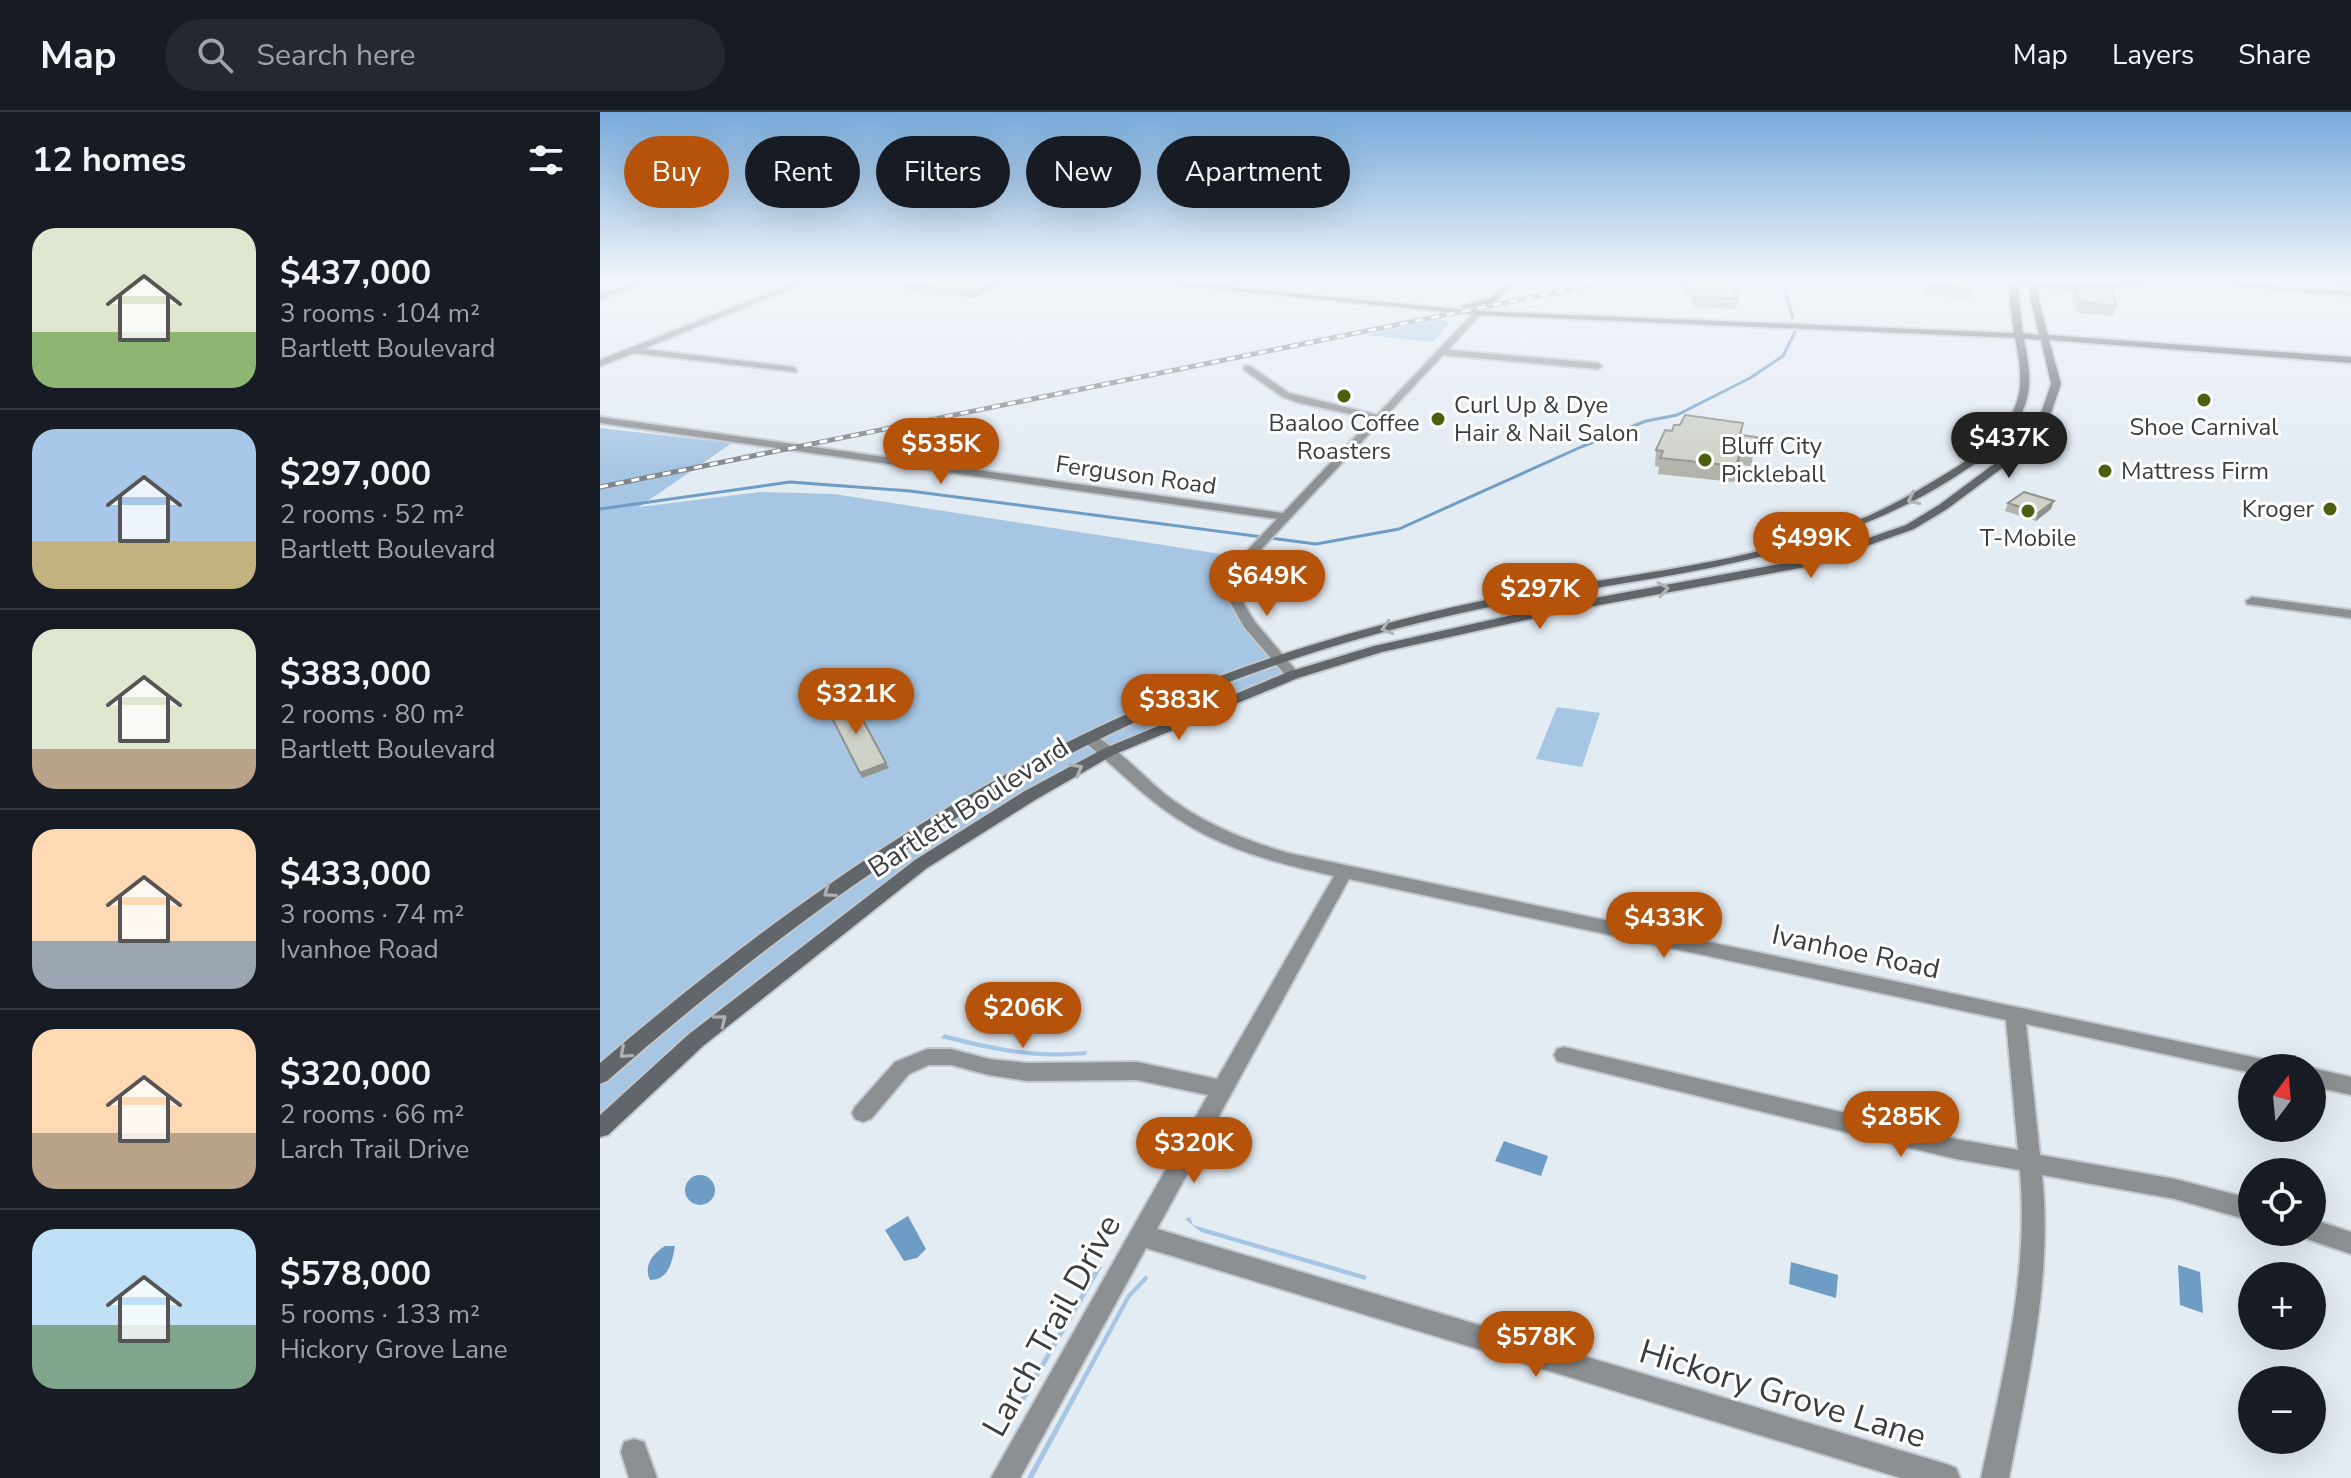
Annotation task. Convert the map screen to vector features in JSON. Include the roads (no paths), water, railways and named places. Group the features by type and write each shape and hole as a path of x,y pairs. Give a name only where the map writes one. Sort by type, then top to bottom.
{"main road":[{"name":"Bartlett Boulevard","path":"600,1075 687,1001 835,887 981,796 1088,738 1278,660 1428,616 1683,571 1809,542 1913,500 1995,443 2022,412 2026,390 2020,343"},
{"name":"Bartlett Boulevard","path":"600,1128 696,1040 921,864 1029,796 1108,752 1293,675 1446,631 1811,562 1908,528 1943,507 2021,449 2040,426 2056,384 2045,343"},
{"path":"2130,343 2351,360"},
{"path":"1683,571 1699,584"},
{"path":"1428,616 1446,631"}],"street":[{"path":"600,363 649,343"},
{"path":"1293,675 1249,624 1231,593 1247,558 1450,343"},
{"path":"631,350 793,370"},
{"path":"1441,352 1598,366"},
{"path":"1247,368 1286,395 1379,418"},
{"name":"Ferguson Road","path":"600,420 1287,517"},
{"path":"2252,601 2351,614"},
{"name":"Ivanhoe Road","path":"1088,738 1108,752 1141,786 1208,830 1269,853 2238,1061"},
{"name":"Larch Trail Drive","path":"1005,1478 1345,871"},
{"path":"1995,1478 2028,1316 2034,1204 2015,1013"},
{"path":"1564,1055 1956,1149 2175,1189 2238,1206"},
{"path":"863,1113 907,1063 942,1056 1027,1072 1093,1069 1147,1072 1221,1089"},
{"path":"2326,1080 2351,1086"},
{"name":"Hickory Grove Lane","path":"1140,1235 1946,1478"},
{"path":"2326,1235 2351,1243"},
{"path":"634,1452 643,1478"}],"waterway":[{"path":"600,509 790,482 910,491 1316,544 1399,529 1581,447 1646,421 1677,415 1750,378 1783,356 1790,343"}],"railway":[{"path":"600,487 1309,343"}],"place":[{"name":"Baaloo Coffee Roasters","path":"1344,396"},
{"name":"Shoe Carnival","path":"2204,400"},
{"name":"Curl Up & Dye Hair & Nail Salon","path":"1438,419"},
{"name":"Bluff City Pickleball","path":"1705,460"},
{"name":"Mattress Firm","path":"2105,471"},
{"name":"Kroger","path":"2330,509"},
{"name":"T-Mobile","path":"2028,511"}]}
